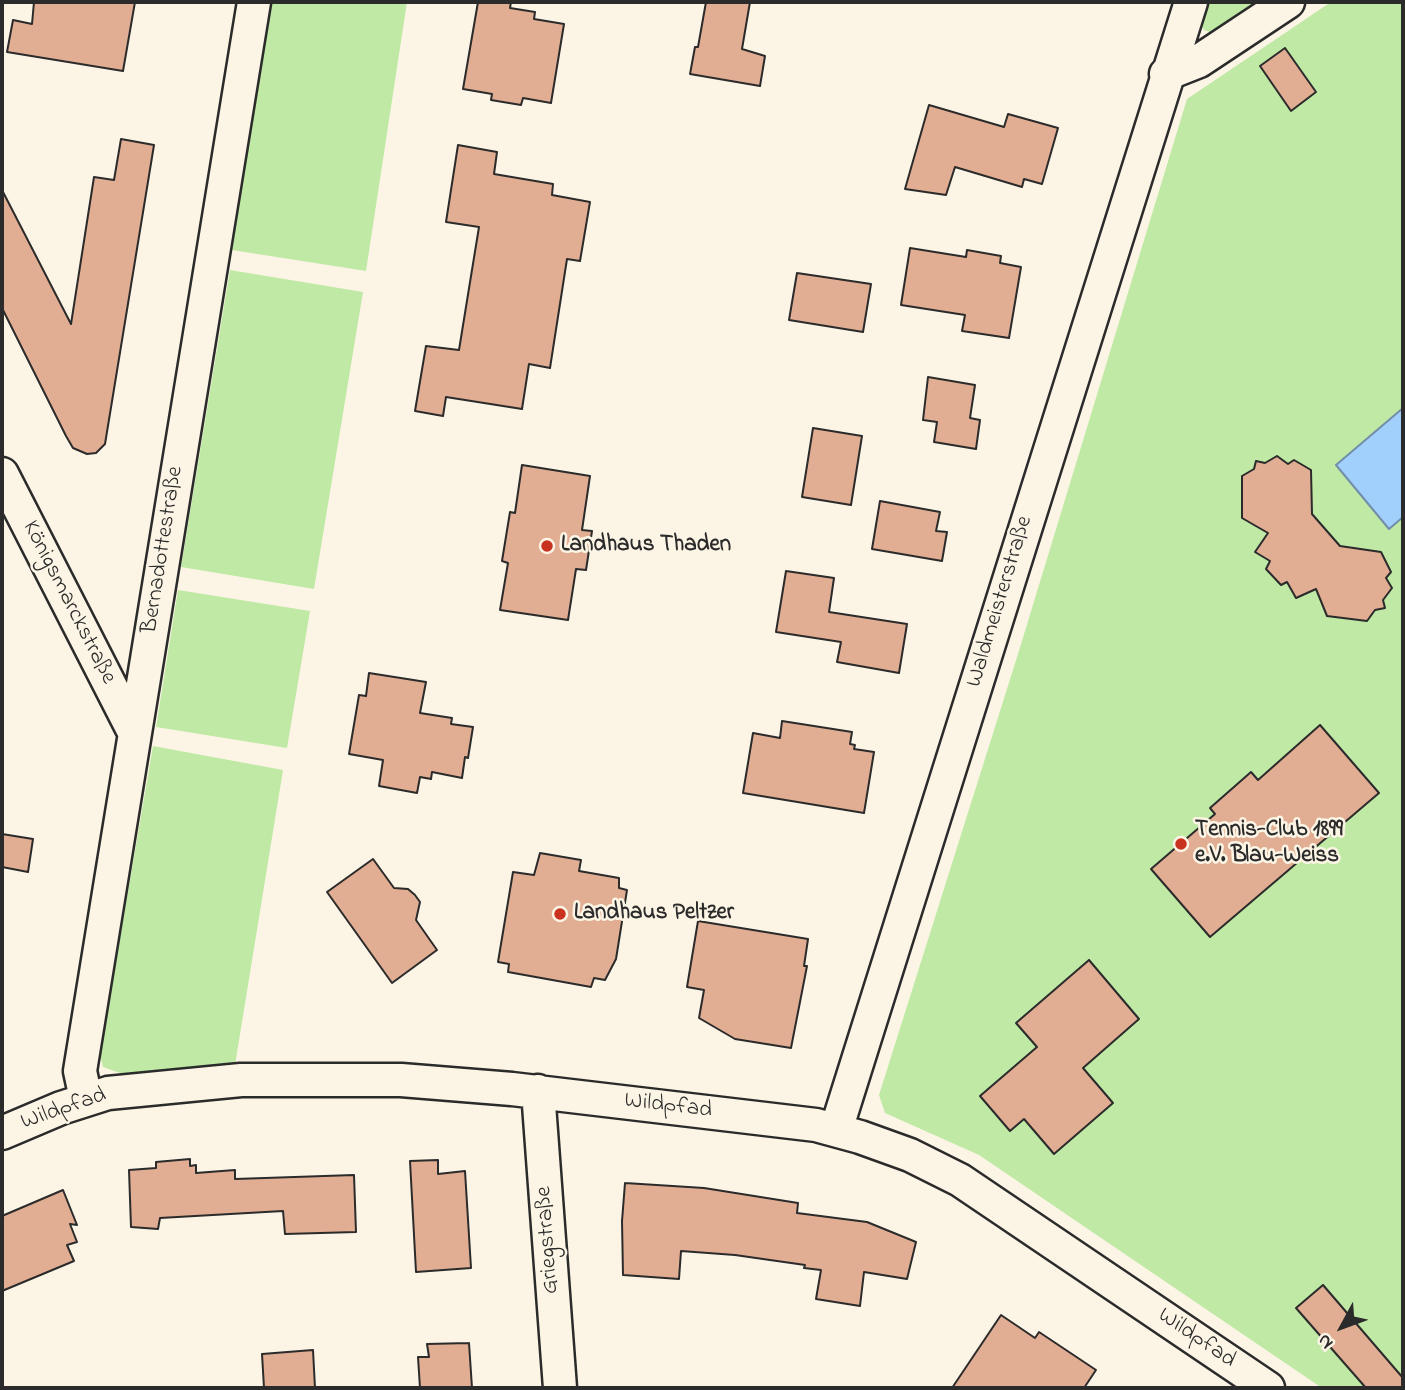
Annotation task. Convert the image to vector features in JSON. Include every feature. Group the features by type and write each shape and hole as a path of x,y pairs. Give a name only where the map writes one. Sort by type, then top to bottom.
{"street":[{"name":"Bernadottestraße","path":"86,1099 80,1071 254,2"},
{"name":"Waldmeisterstraße","path":"836,1130 1166,74 1191,2"},
{"path":"1166,74 1199,61 1288,2"},
{"name":"Königsmarckstraße","path":"2,474 134,732"},
{"name":"Wildpfad","path":"2,1133 86,1099 127,1090 241,1080 401,1080 538,1091 817,1125 910,1155 960,1180 1268,1388"},
{"name":"Griegstraße","path":"538,1091 560,1388"}],"green space":[{"path":"271,2 407,2 366,271 232,250"},
{"path":"1205,2 1262,2 1216,31 1210,32 1204,30 1200,23"},
{"name":"Tennis-Club 1899 e.V. Blau-Weiss","path":"1331,2 1403,2 1403,1388 1322,1388 979,1155 885,1113 879,1095 1018,654 1187,99"},
{"path":"230,270 363,292 314,589 181,567"},
{"path":"178,590 310,611 287,748 156,727"},
{"path":"153,746 283,770 235,1065 123,1074 103,1067 100,1055"}],"water":[{"path":"1403,408 1403,517 1389,529 1336,465"}],"building":[{"path":"34,2 135,2 123,71 7,52 13,20 32,24"},
{"path":"478,2 511,2 510,8 535,12 534,19 564,24 551,103 523,98 521,105 491,100 492,94 463,89"},
{"path":"706,2 750,2 742,49 765,56 760,86 690,74"},
{"path":"1285,48 1316,92 1291,111 1260,66"},
{"path":"929,105 1004,127 1008,114 1058,128 1042,184 1024,179 1022,187 955,167 946,195 905,189"},
{"path":"121,139 154,145 105,444 96,453 87,454 73,448 66,436 2,308 2,190 71,324 94,177 114,180"},
{"path":"458,145 497,152 494,174 553,184 552,195 590,202 580,261 567,259 550,368 529,364 522,409 446,397 443,416 415,411 426,346 459,350 479,227 446,222"},
{"path":"910,248 966,257 967,250 1001,256 1000,263 1021,267 1009,338 962,331 965,315 901,305"},
{"path":"797,273 871,284 863,332 789,320"},
{"path":"928,377 975,385 970,418 980,420 976,449 934,442 937,422 923,420"},
{"path":"813,428 862,436 851,505 802,497"},
{"path":"1277,456 1288,464 1294,460 1311,470 1312,514 1340,546 1381,552 1391,572 1386,578 1392,588 1383,600 1385,608 1375,610 1367,621 1327,616 1316,589 1296,598 1287,582 1281,585 1266,569 1270,561 1255,552 1268,533 1242,518 1242,476 1254,469 1256,461 1265,463"},
{"name":"Landhaus Thaden","path":"522,465 590,476 582,530 592,531 586,570 576,569 568,620 500,610 508,563 502,561 510,512 515,513"},
{"path":"880,501 940,512 936,531 947,532 942,561 872,549"},
{"path":"786,571 834,578 829,612 907,624 899,673 837,662 841,642 776,632"},
{"path":"369,673 426,682 420,713 452,718 451,724 473,727 462,778 432,772 431,779 420,777 417,793 379,786 383,760 349,754 359,695 366,696"},
{"path":"782,721 852,732 850,744 855,745 854,749 874,752 864,813 743,793 753,733 780,738"},
{"path":"1320,725 1379,793 1210,937 1151,869 1215,814 1210,808 1251,772 1258,780"},
{"path":"2,834 33,839 28,872 2,867"},
{"name":"Landhaus Peltzer","path":"540,853 581,860 579,871 619,878 619,888 627,890 616,959 605,980 594,978 591,987 508,972 509,964 498,962 513,872 534,875"},
{"path":"373,859 394,888 408,889 420,902 416,920 437,950 392,983 327,892"},
{"path":"698,921 808,939 804,966 807,966 791,1048 735,1039 699,1018 704,990 687,987"},
{"path":"1089,960 1139,1019 1083,1068 1113,1103 1054,1154 1024,1119 1010,1131 980,1096 1037,1047 1016,1023"},
{"path":"190,1159 190,1166 196,1165 196,1173 235,1170 235,1179 354,1175 356,1232 285,1234 283,1211 160,1218 158,1229 131,1227 129,1170 156,1168 156,1162"},
{"path":"438,1160 438,1174 465,1171 471,1268 416,1272 410,1161"},
{"path":"625,1183 704,1188 798,1203 797,1213 867,1222 916,1242 907,1279 864,1272 860,1306 816,1299 821,1270 804,1268 805,1265 735,1255 681,1251 679,1279 623,1275 622,1221"},
{"path":"63,1190 77,1225 70,1224 77,1242 67,1245 74,1261 2,1291 2,1216"},
{"path":"1323,1285 1403,1378 1403,1388 1366,1388 1296,1308"},
{"path":"1001,1315 1035,1338 1039,1332 1096,1370 1084,1388 952,1388"},
{"path":"469,1343 472,1388 420,1388 418,1357 429,1357 427,1344"},
{"path":"313,1350 315,1388 264,1388 262,1354"}],"place":[{"name":"Landhaus Thaden","path":"547,546"},
{"name":"Tennis-Club 1899 e.V. Blau-Weiss","path":"1181,844"},
{"name":"Landhaus Peltzer","path":"560,914"}]}
